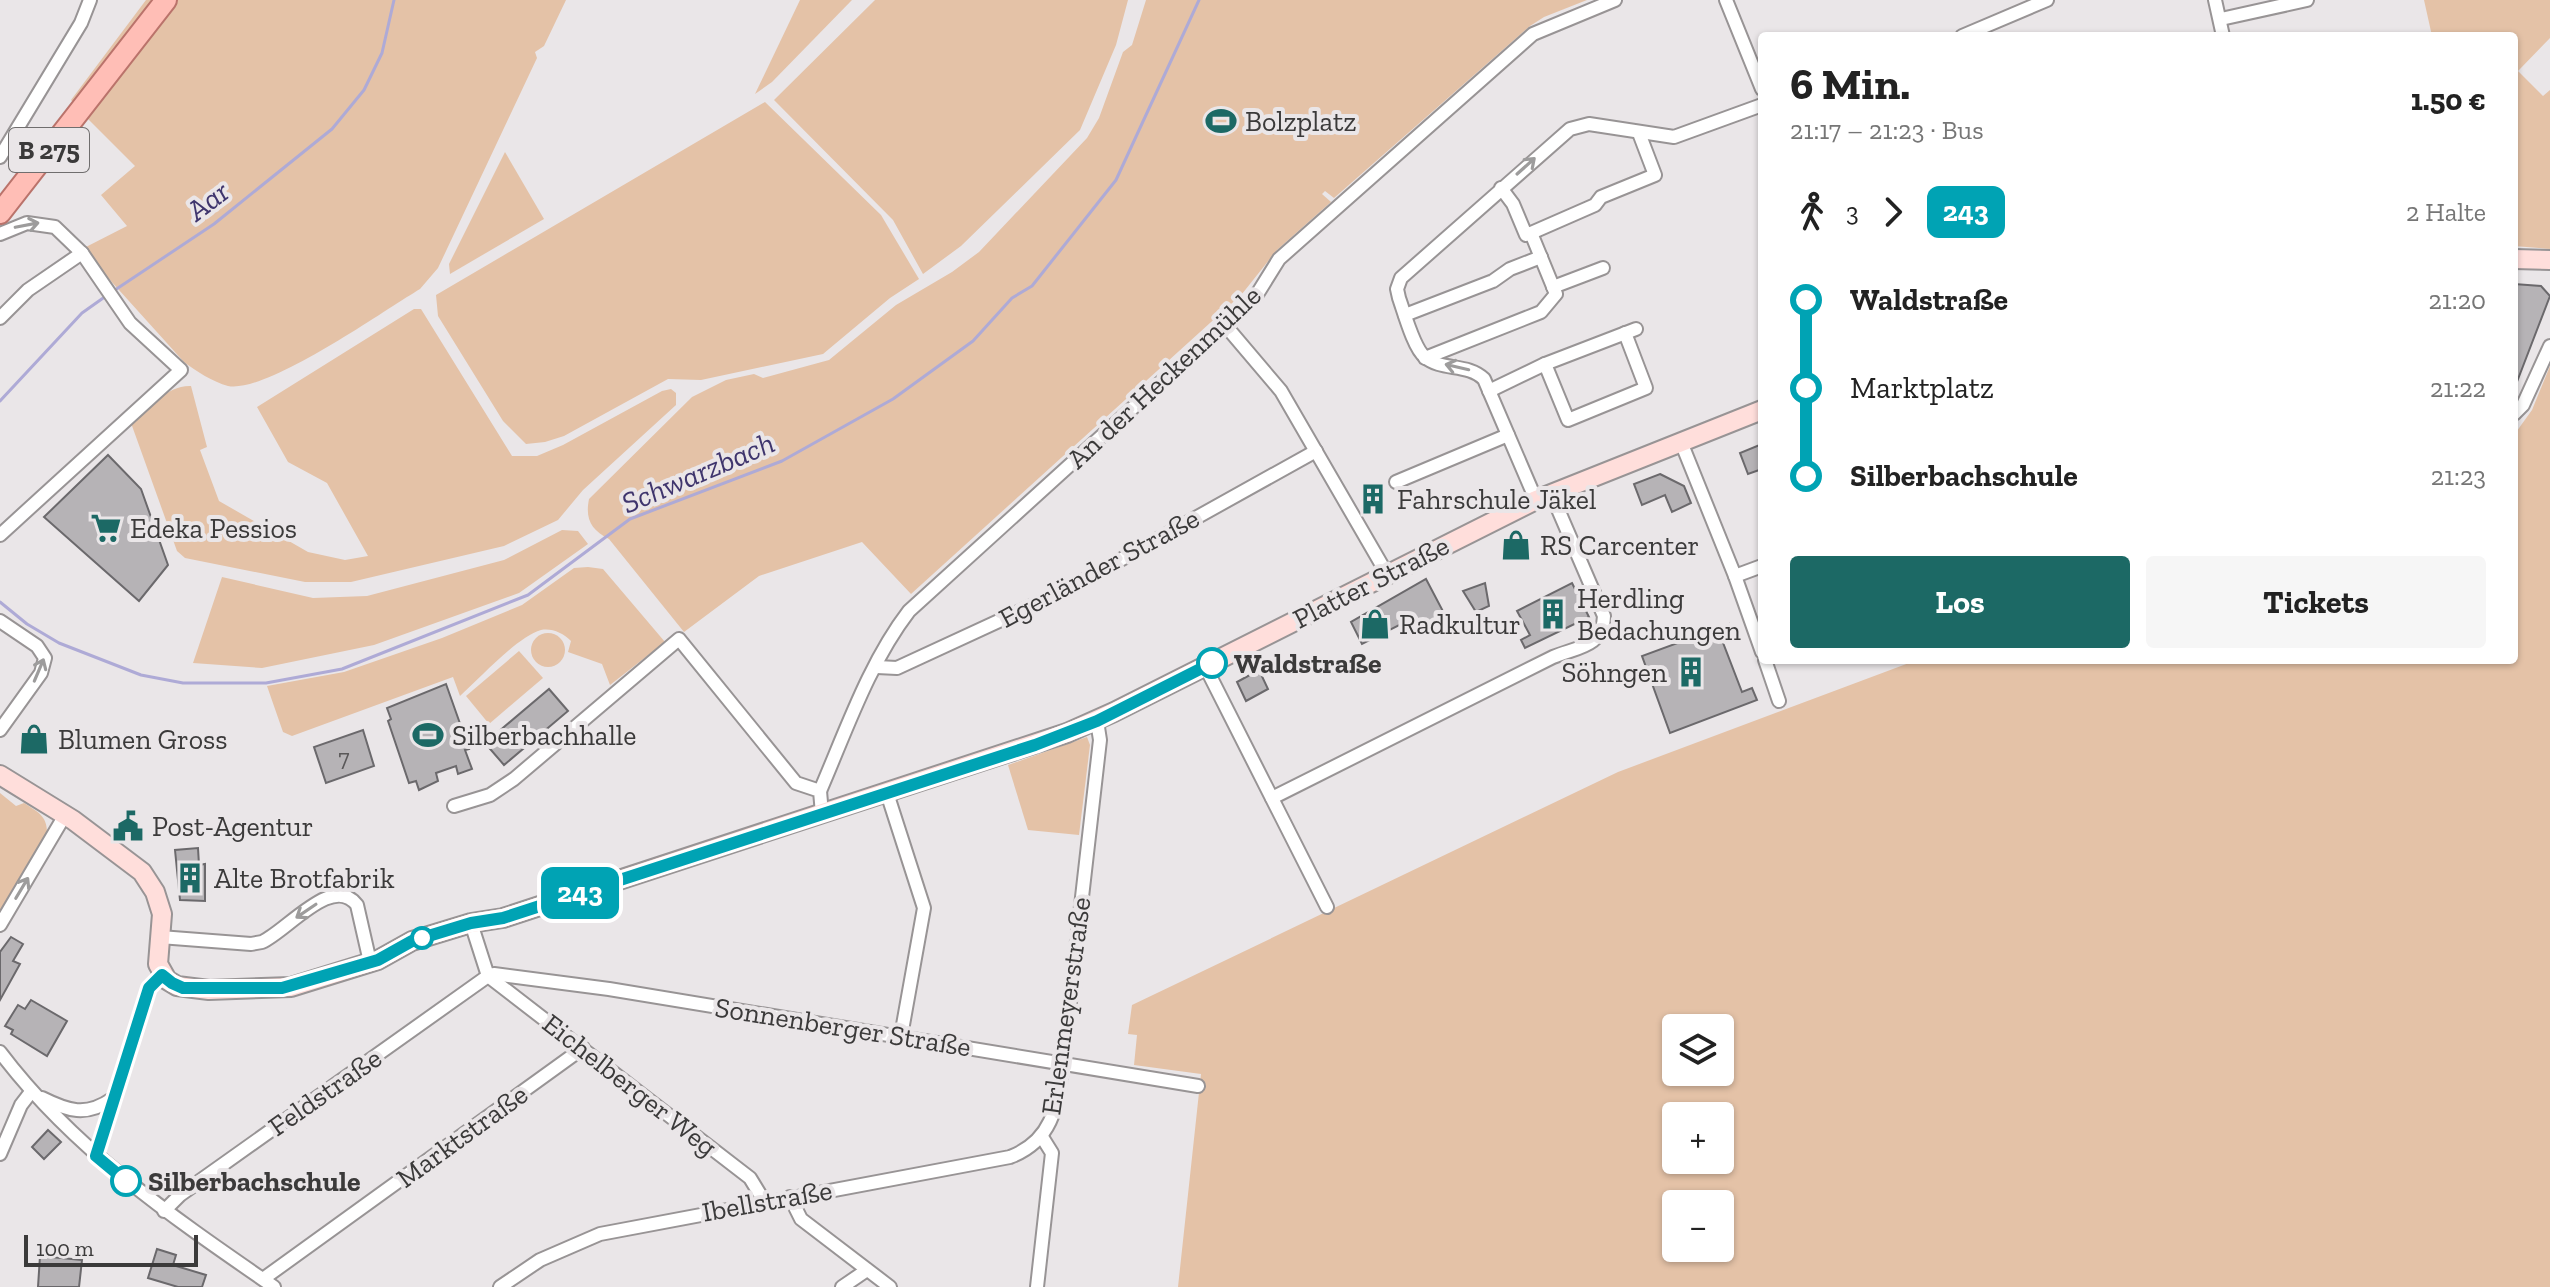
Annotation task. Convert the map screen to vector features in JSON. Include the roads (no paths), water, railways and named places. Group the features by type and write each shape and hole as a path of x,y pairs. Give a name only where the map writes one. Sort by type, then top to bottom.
{"main road":[{"name":"B 275","path":"0,213 166,0"},
{"path":"2518,259 2550,260"},
{"name":"Platter Straße","path":"162,975 183,988 269,990 310,982 370,962 412,941 471,923 503,918 1097,721 1544,497 1758,412"},
{"path":"0,775 65,815 142,872 160,903 157,956 162,975"}],"street":[{"path":"0,157 81,23 90,0"},
{"name":"An der Heckenmühle","path":"820,791 877,667 897,627 909,611 1256,296 1279,259 1533,34 1615,0"},
{"path":"1726,0 1758,79"},
{"path":"1992,30 2017,6 2047,0"},
{"path":"2215,0 2223,32"},
{"path":"2221,19 2307,0"},
{"path":"1425,358 1397,289 1404,272 1570,129 1589,124 1674,137 1758,107"},
{"path":"1501,188 1513,204 1526,235 1595,205 1601,197 1655,175 1639,133"},
{"path":"0,234 27,223 49,224 68,237 130,323 181,370 0,535"},
{"path":"1425,358 1541,312 1556,294 1531,233"},
{"path":"0,318 28,290 82,253"},
{"path":"1405,315 1493,281 1510,269 1541,257"},
{"path":"1553,287 1603,268"},
{"path":"1225,325 1273,380 1387,574"},
{"path":"1489,391 1545,364 1630,331 1646,388 1568,420 1545,364"},
{"path":"2518,410 2550,346"},
{"path":"1272,798 1553,657 1597,640 1604,630 1604,616 1544,497 1508,435 1484,379 1474,371 1425,358"},
{"path":"1396,482 1508,435"},
{"path":"1681,442 1758,641"},
{"name":"Egerländer Straße","path":"877,667 897,668 1039,603 1316,451"},
{"path":"1735,576 1758,567"},
{"path":"0,621 37,646 45,658 41,673 0,730"},
{"path":"454,806 490,795 514,779 679,639 793,779 803,787 820,791 822,814"},
{"path":"1766,664 1779,701"},
{"path":"1205,666 1327,907"},
{"name":"Erlenmeyerstraße","path":"1037,1287 1052,1153 1042,1137 1056,1113 1063,1063 1100,740 1097,721"},
{"path":"887,793 924,908 901,1036"},
{"path":"0,925 65,815"},
{"path":"160,937 251,944 270,939 324,899 342,894 352,897 357,905 370,962"},
{"path":"471,923 488,976"},
{"name":"Sonnenberger Straße","path":"488,976 499,974 609,989 1198,1086"},
{"path":"96,1156 149,988 162,975"},
{"name":"Eichelberger Weg","path":"488,976 750,1178 764,1201"},
{"name":"Feldstraße","path":"164,1211 180,1195 488,976"},
{"name":"Marktstraße","path":"263,1279 583,1048"},
{"path":"0,1052 31,1092 96,1156 164,1211 274,1287"},
{"path":"31,1092 79,1112 96,1109 112,1099"},
{"path":"0,1154 21,1105 31,1092"},
{"name":"Ibellstraße","path":"500,1287 550,1254 600,1234 1010,1157 1042,1137"},
{"path":"790,1197 801,1219 890,1287"},
{"path":"842,1287 867,1270"}],"waterway":[{"name":"Aar","path":"112,292 214,224 332,129 364,90 382,53 394,0"},
{"name":"Schwarzbach","path":"0,602 27,624 59,643 141,675 183,683 266,683 342,669 528,595 630,519 782,461 893,399 973,341 1012,298 1032,286 1116,180 1199,0"},
{"name":"Aar","path":"0,401 82,313 106,296"}],"place":[{"name":"Bolzplatz","path":"1221,121"},
{"name":"Fahrschule Jäkel","path":"1373,499"},
{"name":"Edeka Pessios","path":"106,528"},
{"name":"RS Carcenter","path":"1516,545"},
{"name":"Herdling Bedachungen","path":"1553,614"},
{"name":"Radkultur","path":"1375,624"},
{"name":"Waldstraße","path":"1212,663"},
{"name":"Söhngen","path":"1691,672"},
{"name":"Silberbachhalle","path":"428,735"},
{"name":"Blumen Gross","path":"34,739"},
{"name":"Post-Agentur","path":"128,826"},
{"name":"Alte Brotfabrik","path":"190,878"},
{"name":"Silberbachschule","path":"126,1181"}]}
